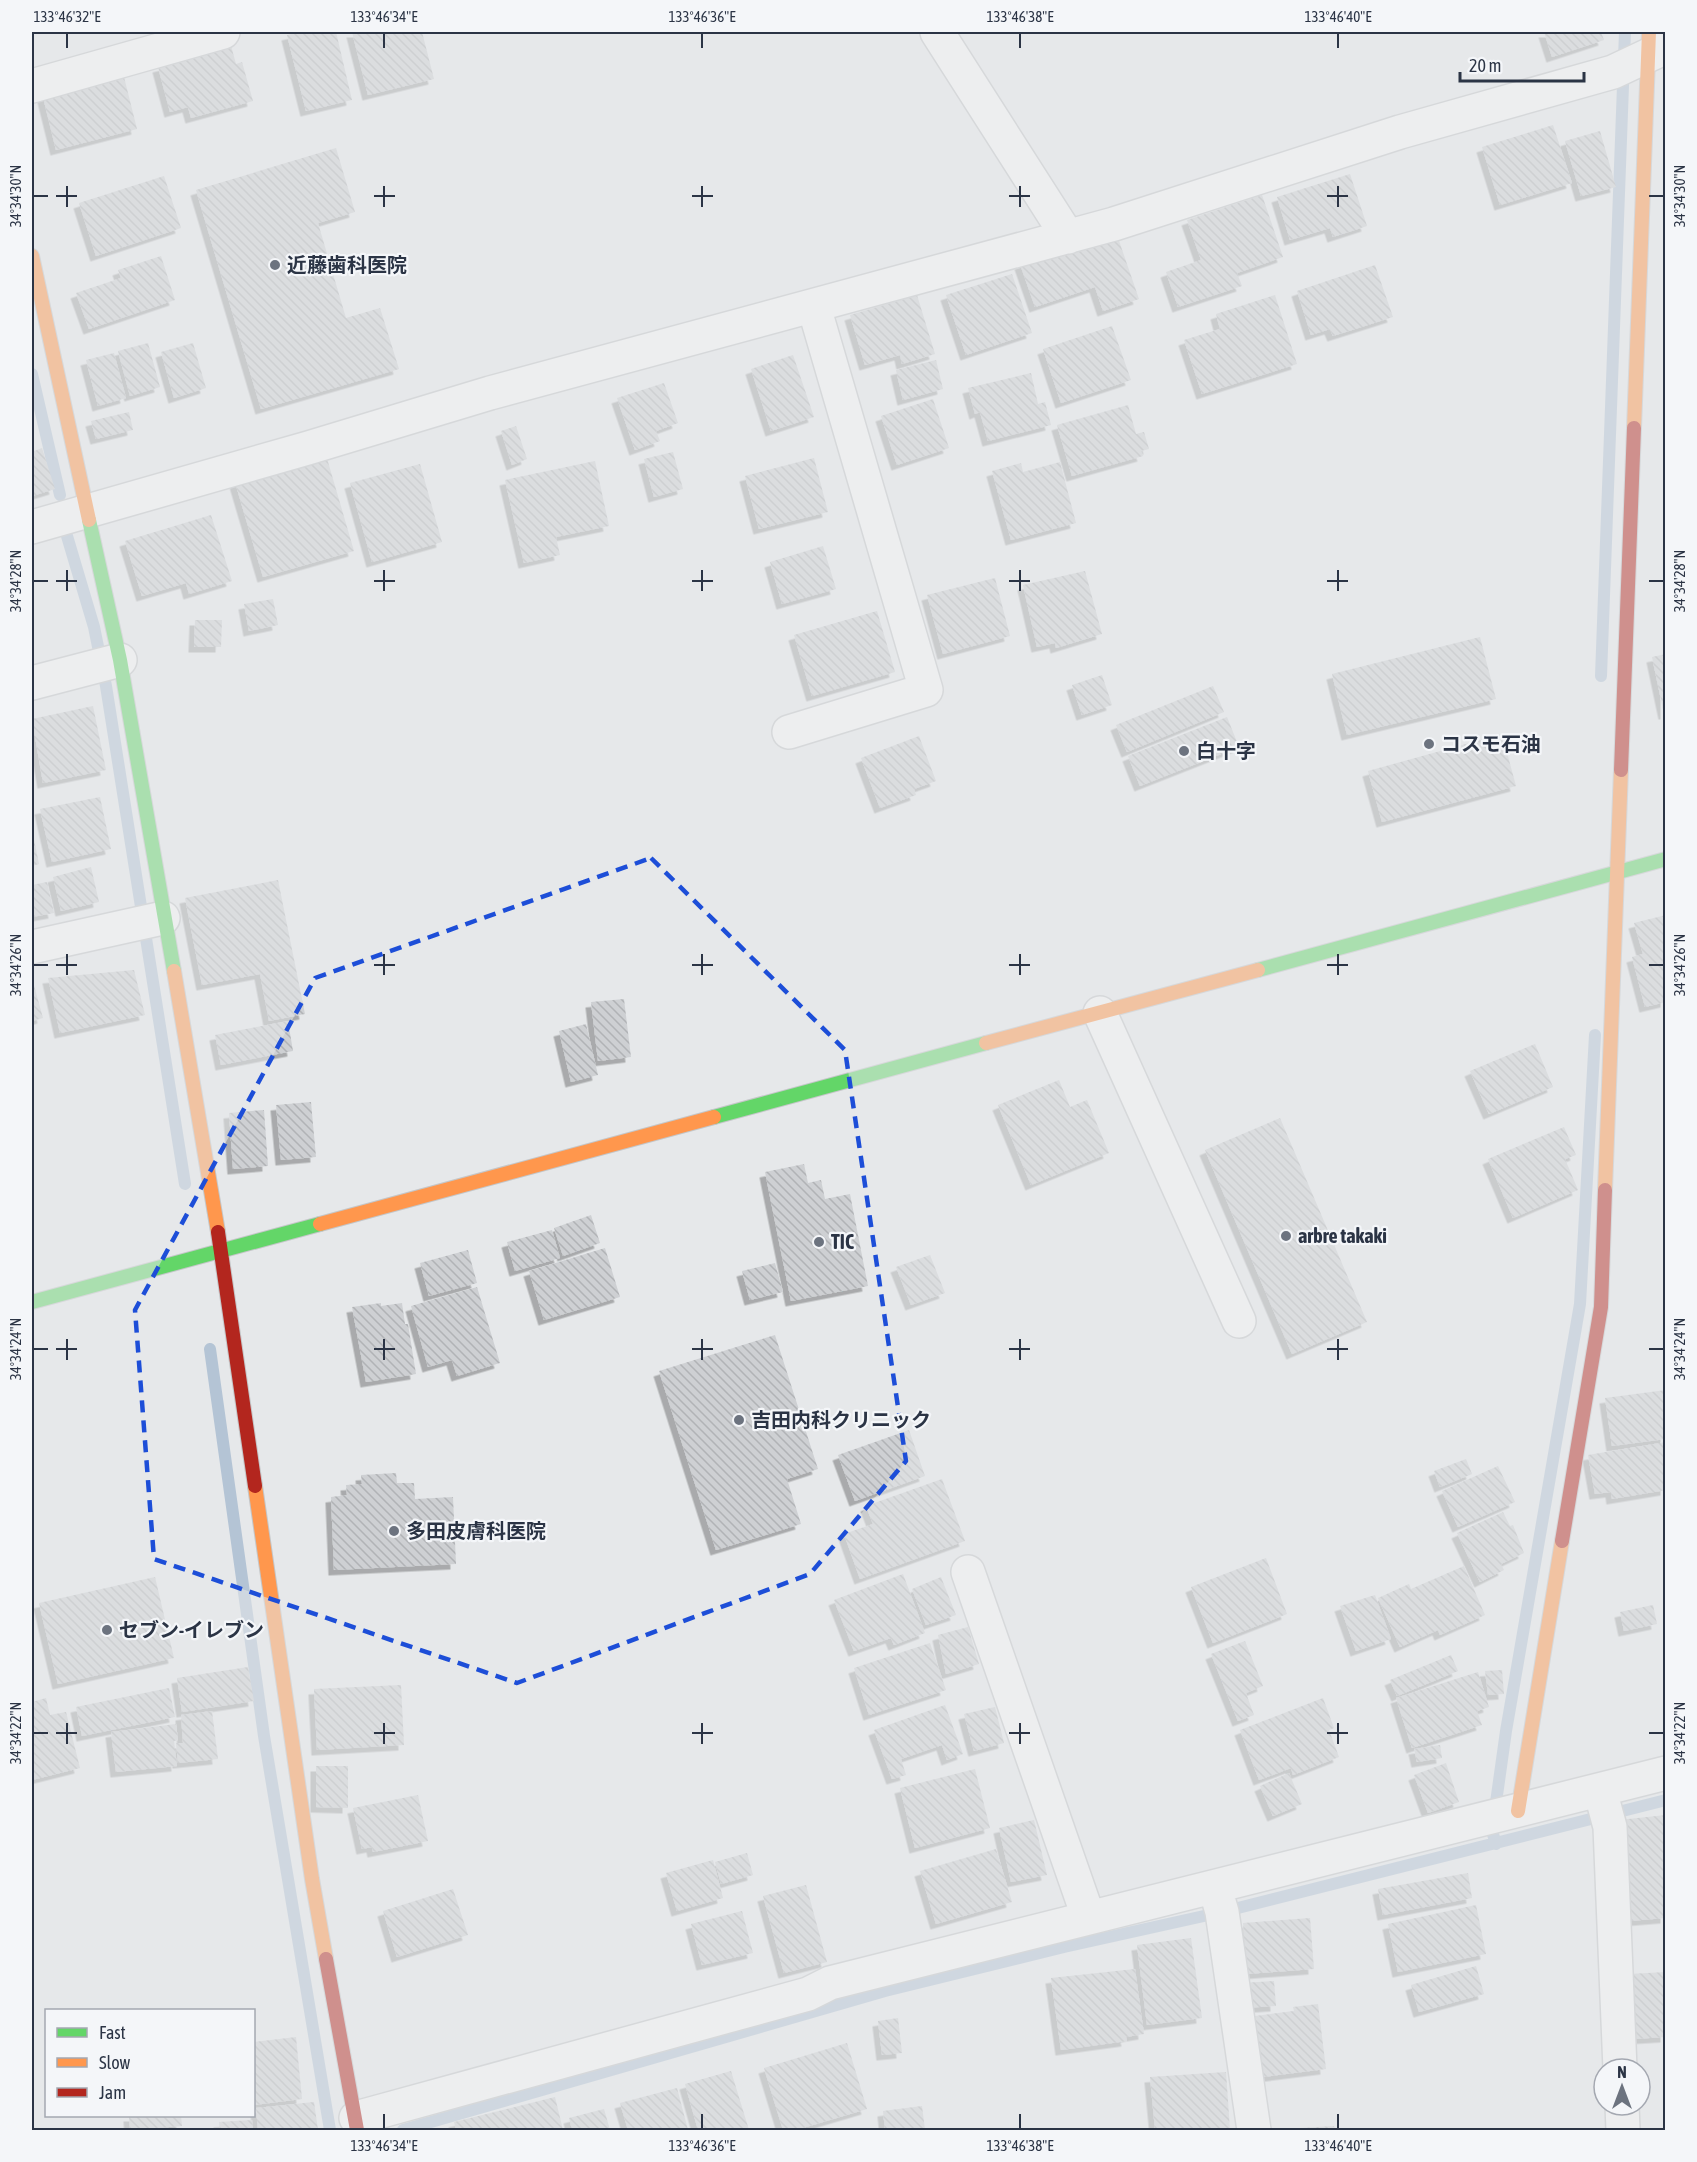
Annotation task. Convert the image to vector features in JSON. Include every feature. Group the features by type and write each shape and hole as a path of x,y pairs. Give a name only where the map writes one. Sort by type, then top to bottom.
{"street":[{"path":"32,86 223,32"},
{"path":"937,32 1068,237"},
{"path":"32,526 490,393 1068,237 1642,54 1601,1307 1503,1815"},
{"path":"32,256 87,511 107,663 148,921 222,1250 312,1879 356,2124 807,1994 830,1983 1088,1916 1215,1888 1503,1815 1605,1807 1665,1773"},
{"path":"789,732 927,690 814,307"},
{"path":"32,683 107,663"},
{"path":"32,1302 1665,859"},
{"path":"32,947 148,921"},
{"path":"1100,1013 1239,1321"},
{"path":"968,1572 1088,1916"},
{"path":"1605,1807 1619,2057"},
{"path":"1215,1888 1222,1912 1254,2130"}],"highlighted area":[{"path":"651,858 845,1050 906,1461 810,1574 517,1683 154,1559 135,1310 315,978"}],"building":[{"path":"300,32 336,32 352,100 306,111 287,35"},
{"path":"352,32 422,32 434,79 368,95"},
{"path":"1544,32 1601,32 1604,40 1552,57"},
{"path":"230,42 236,64 242,62 253,101 191,118 188,107 170,112 158,67 187,60 185,53"},
{"path":"123,73 137,129 56,150 42,93"},
{"path":"1553,125 1572,183 1500,205 1482,147"},
{"path":"1600,131 1616,187 1581,196 1565,141"},
{"name":"近藤歯科医院","path":"336,148 355,212 318,223 346,318 380,308 399,369 261,409 196,190"},
{"path":"1350,174 1367,226 1333,237 1330,228 1290,240 1277,197"},
{"path":"164,176 181,228 96,256 79,203"},
{"path":"1262,195 1283,257 1237,273 1242,286 1178,307 1166,272 1201,260 1187,220"},
{"path":"1116,232 1139,299 1103,311 1095,287 1035,307 1020,264"},
{"path":"161,256 175,300 89,329 76,293 121,278 118,270"},
{"path":"1375,265 1393,317 1333,336 1330,329 1311,335 1297,291"},
{"path":"1012,274 1032,333 966,355 946,295"},
{"path":"917,295 935,354 902,364 900,355 865,365 850,315"},
{"path":"1275,295 1297,364 1202,394 1184,340 1220,329 1216,314"},
{"path":"1112,326 1131,380 1061,403 1043,349"},
{"path":"148,343 160,387 130,396 118,351"},
{"path":"193,343 206,388 174,398 161,352"},
{"path":"114,353 126,398 98,406 86,360"},
{"path":"793,355 814,417 771,431 751,369"},
{"path":"936,360 943,389 903,400 896,370"},
{"path":"1031,373 1038,404 1045,402 1051,425 988,441 980,412 975,414 968,388"},
{"path":"664,383 678,423 656,431 660,441 635,450 617,398"},
{"path":"933,399 949,448 897,465 881,416"},
{"path":"1128,405 1136,434 1144,432 1149,449 1141,451 1143,456 1072,476 1057,425"},
{"path":"129,412 133,430 96,439 91,421"},
{"path":"516,426 527,459 512,465 501,431"},
{"path":"42,448 55,489 32,496 32,452"},
{"path":"673,452 683,489 654,497 644,459"},
{"path":"326,455 354,551 263,577 235,482"},
{"path":"814,458 828,512 759,529 745,476"},
{"path":"595,461 609,526 556,537 560,555 524,563 505,480"},
{"path":"1060,462 1076,523 1011,540 992,471 1021,463 1023,472"},
{"path":"420,464 442,542 372,562 350,483"},
{"path":"211,515 232,581 189,594 186,583 142,596 125,541"},
{"path":"823,546 836,589 782,604 770,562"},
{"path":"1085,571 1102,634 1056,648 1055,643 1037,647 1023,585"},
{"path":"995,578 1010,636 943,654 927,595"},
{"path":"273,599 278,625 249,631 244,604"},
{"path":"877,611 895,672 812,696 794,635"},
{"path":"195,620 222,620 221,647 194,647"},
{"path":"1480,637 1496,699 1347,735 1332,674"},
{"path":"1666,654 1666,714 1664,714 1652,657"},
{"path":"1102,675 1112,705 1082,715 1072,685"},
{"path":"1213,686 1224,712 1127,752 1116,725"},
{"path":"93,706 106,770 43,783 32,719"},
{"name":"白十字","path":"1227,717 1239,747 1140,786 1128,756"},
{"path":"1502,734 1516,786 1382,822 1368,771"},
{"path":"919,736 936,781 914,789 916,795 880,808 861,758"},
{"path":"100,797 111,849 52,862 40,809"},
{"path":"32,835 39,864 32,866"},
{"path":"91,867 99,902 61,911 53,877"},
{"path":"278,880 305,1014 269,1021 260,974 202,985 185,898"},
{"path":"47,882 54,913 32,917 32,885"},
{"path":"1666,915 1666,1002 1645,1007 1632,957 1643,954 1634,923"},
{"path":"134,970 145,1015 60,1033 48,978"},
{"path":"32,978 43,1018 32,1021"},
{"path":"624,999 631,1057 598,1061 591,1002"},
{"path":"288,1021 293,1051 221,1065 215,1035"},
{"path":"586,1024 598,1075 571,1082 559,1031"},
{"path":"1535,1044 1553,1087 1489,1114 1470,1071"},
{"path":"1059,1080 1070,1107 1087,1100 1109,1153 1031,1185 998,1105"},
{"path":"311,1102 316,1157 281,1160 276,1105"},
{"path":"264,1110 268,1166 233,1169 229,1113"},
{"name":"arbre takaki","path":"1280,1118 1367,1322 1292,1354 1205,1150"},
{"path":"1564,1127 1576,1155 1565,1159 1578,1190 1513,1218 1488,1159"},
{"name":"TIC","path":"804,1164 808,1183 821,1180 825,1199 850,1194 868,1286 791,1301 765,1172"},
{"path":"591,1215 600,1243 563,1256 554,1228"},
{"path":"552,1230 560,1258 515,1271 507,1242"},
{"path":"605,1248 620,1297 544,1320 529,1271"},
{"path":"468,1250 477,1283 429,1296 420,1263"},
{"path":"930,1255 945,1293 911,1305 896,1267"},
{"path":"775,1263 783,1292 750,1300 742,1271"},
{"path":"477,1287 500,1363 457,1376 452,1360 428,1367 411,1306"},
{"path":"381,1303 381,1306 402,1303 405,1324 408,1324 416,1374 366,1382 352,1307"},
{"name":"吉田内科クリニック","path":"775,1335 818,1469 787,1479 801,1524 716,1550 659,1371"},
{"path":"1666,1390 1666,1439 1612,1446 1605,1398"},
{"path":"909,1430 925,1476 855,1501 838,1455"},
{"path":"1666,1442 1666,1490 1612,1499 1611,1492 1595,1494 1588,1455"},
{"path":"1466,1459 1472,1474 1440,1487 1434,1471"},
{"path":"1498,1466 1515,1502 1458,1527 1442,1491"},
{"name":"多田皮膚科医院","path":"396,1473 397,1483 414,1483 415,1499 453,1497 456,1564 334,1570 331,1497 347,1495 346,1485 362,1484 361,1475"},
{"path":"942,1479 965,1541 860,1579 844,1534 873,1524 866,1506"},
{"path":"1503,1512 1510,1526 1513,1525 1524,1553 1501,1564 1504,1570 1480,1582 1457,1533"},
{"path":"1266,1558 1287,1614 1213,1643 1191,1587"},
{"path":"1464,1566 1485,1615 1440,1635 1438,1630 1400,1647 1378,1598 1409,1584 1411,1589"},
{"path":"903,1574 925,1633 894,1645 891,1638 854,1651 834,1600"},
{"name":"セブン-イレブン","path":"155,1577 174,1658 58,1684 39,1603"},
{"path":"941,1577 956,1615 926,1625 912,1589"},
{"path":"1375,1595 1391,1639 1356,1651 1340,1606"},
{"path":"1653,1605 1657,1624 1624,1631 1620,1612"},
{"path":"968,1627 979,1664 946,1674 938,1635"},
{"path":"1245,1641 1263,1686 1246,1693 1254,1715 1238,1721 1211,1654"},
{"path":"930,1643 946,1690 869,1715 854,1668"},
{"path":"1451,1655 1458,1671 1397,1696 1390,1680"},
{"path":"248,1667 254,1701 182,1712 177,1678"},
{"path":"1502,1670 1504,1694 1488,1695 1485,1671"},
{"path":"1478,1672 1489,1707 1477,1711 1482,1725 1412,1748 1396,1698"},
{"path":"401,1685 404,1745 317,1750 314,1689"},
{"path":"169,1688 175,1717 82,1736 76,1707"},
{"path":"46,1698 50,1715 66,1712 80,1768 32,1780 32,1702"},
{"path":"1323,1698 1334,1728 1329,1730 1339,1757 1293,1775 1291,1768 1259,1780 1240,1730"},
{"path":"945,1705 963,1754 947,1760 942,1745 901,1759 906,1775 892,1779 874,1730"},
{"path":"995,1707 1004,1743 974,1751 964,1714"},
{"path":"212,1711 218,1759 178,1763 176,1743 183,1743 181,1715"},
{"path":"176,1724 178,1740 174,1741 177,1766 116,1772 111,1732"},
{"path":"1440,1745 1442,1758 1417,1762 1414,1749"},
{"path":"1446,1763 1459,1802 1428,1813 1414,1775"},
{"path":"316,1766 348,1766 348,1808 316,1807"},
{"path":"975,1769 990,1828 915,1848 900,1788"},
{"path":"1289,1773 1302,1804 1273,1816 1260,1786"},
{"path":"418,1795 428,1841 373,1852 372,1847 362,1849 353,1808"},
{"path":"1666,1815 1666,1918 1629,1921 1619,1820"},
{"path":"1034,1820 1047,1875 1011,1882 999,1828"},
{"path":"996,1849 1012,1902 936,1924 920,1871"},
{"path":"747,1853 753,1875 721,1884 715,1862"},
{"path":"713,1860 723,1898 677,1911 666,1873"},
{"path":"1468,1873 1472,1898 1383,1915 1378,1889"},
{"path":"806,1885 827,1962 784,1973 763,1896"},
{"path":"453,1889 468,1935 397,1957 383,1911"},
{"path":"1476,1905 1486,1954 1398,1972 1388,1924"},
{"path":"742,1911 753,1953 702,1965 691,1924"},
{"path":"1310,1918 1314,1969 1247,1974 1243,1923"},
{"path":"1191,1938 1202,2018 1147,2025 1137,1945"},
{"path":"1476,1966 1484,1994 1419,2012 1411,1985"},
{"path":"1135,1969 1144,2034 1126,2037 1127,2041 1061,2050 1051,1978"},
{"path":"1666,1972 1666,2037 1633,2039 1629,1974"},
{"path":"1274,1981 1276,2006 1243,2008 1242,1983"},
{"path":"1318,2004 1326,2069 1255,2078 1247,2017 1294,2011 1293,2007"},
{"path":"898,2018 902,2053 882,2055 878,2021"},
{"path":"296,2037 302,2099 255,2105 255,2042"},
{"path":"847,2043 867,2109 796,2130 783,2130 764,2068"},
{"path":"731,2071 749,2130 698,2130 685,2084"},
{"path":"1226,2072 1230,2130 1155,2130 1150,2077"},
{"path":"677,2088 688,2130 628,2130 620,2103"},
{"path":"555,2097 563,2130 456,2130 454,2122"},
{"path":"314,2102 318,2130 258,2130 256,2108"},
{"path":"922,2106 925,2130 885,2130 883,2111"},
{"path":"604,2109 610,2130 572,2130 569,2118"},
{"path":"129,2117 181,2117 182,2126 130,2130"},
{"path":"252,2120 253,2130 220,2130 219,2122"},
{"path":"1334,2126 1335,2130 1284,2130 1284,2129"}],"waterway":[{"path":"1601,676 1625,32"},
{"path":"32,374 60,495"},
{"path":"67,536 94,627 106,686 185,1184"},
{"path":"1496,1844 1492,1831 1506,1731 1580,1304 1595,1035"},
{"path":"210,1349 264,1736 330,2130"},
{"path":"403,2130 885,1991 1064,1947 1222,1912 1666,1800"}],"traffic: fast":[{"path":"89,520 120,660 174,971"},
{"path":"1258,970 1666,859"},
{"path":"714,1117 986,1043"},
{"path":"32,1302 320,1224"}],"traffic: slow":[{"path":"1634,428 1649,32"},
{"path":"32,256 89,520"},
{"path":"1605,1190 1621,770"},
{"path":"986,1043 1258,970"},
{"path":"174,971 218,1232"},
{"path":"320,1224 714,1117"},
{"path":"255,1486 312,1879 326,1959"},
{"path":"1518,1811 1562,1541"}],"traffic: jam":[{"path":"1621,770 1634,428"},
{"path":"1562,1541 1601,1307 1605,1190"},
{"path":"218,1232 255,1486"},
{"path":"326,1959 357,2130"}],"place":[{"name":"近藤歯科医院","path":"275,265"},
{"name":"コスモ石油","path":"1429,744"},
{"name":"白十字","path":"1184,751"},
{"name":"arbre takaki","path":"1286,1236"},
{"name":"TIC","path":"819,1242"},
{"name":"吉田内科クリニック","path":"739,1420"},
{"name":"多田皮膚科医院","path":"394,1531"},
{"name":"セブン-イレブン","path":"107,1630"}]}
